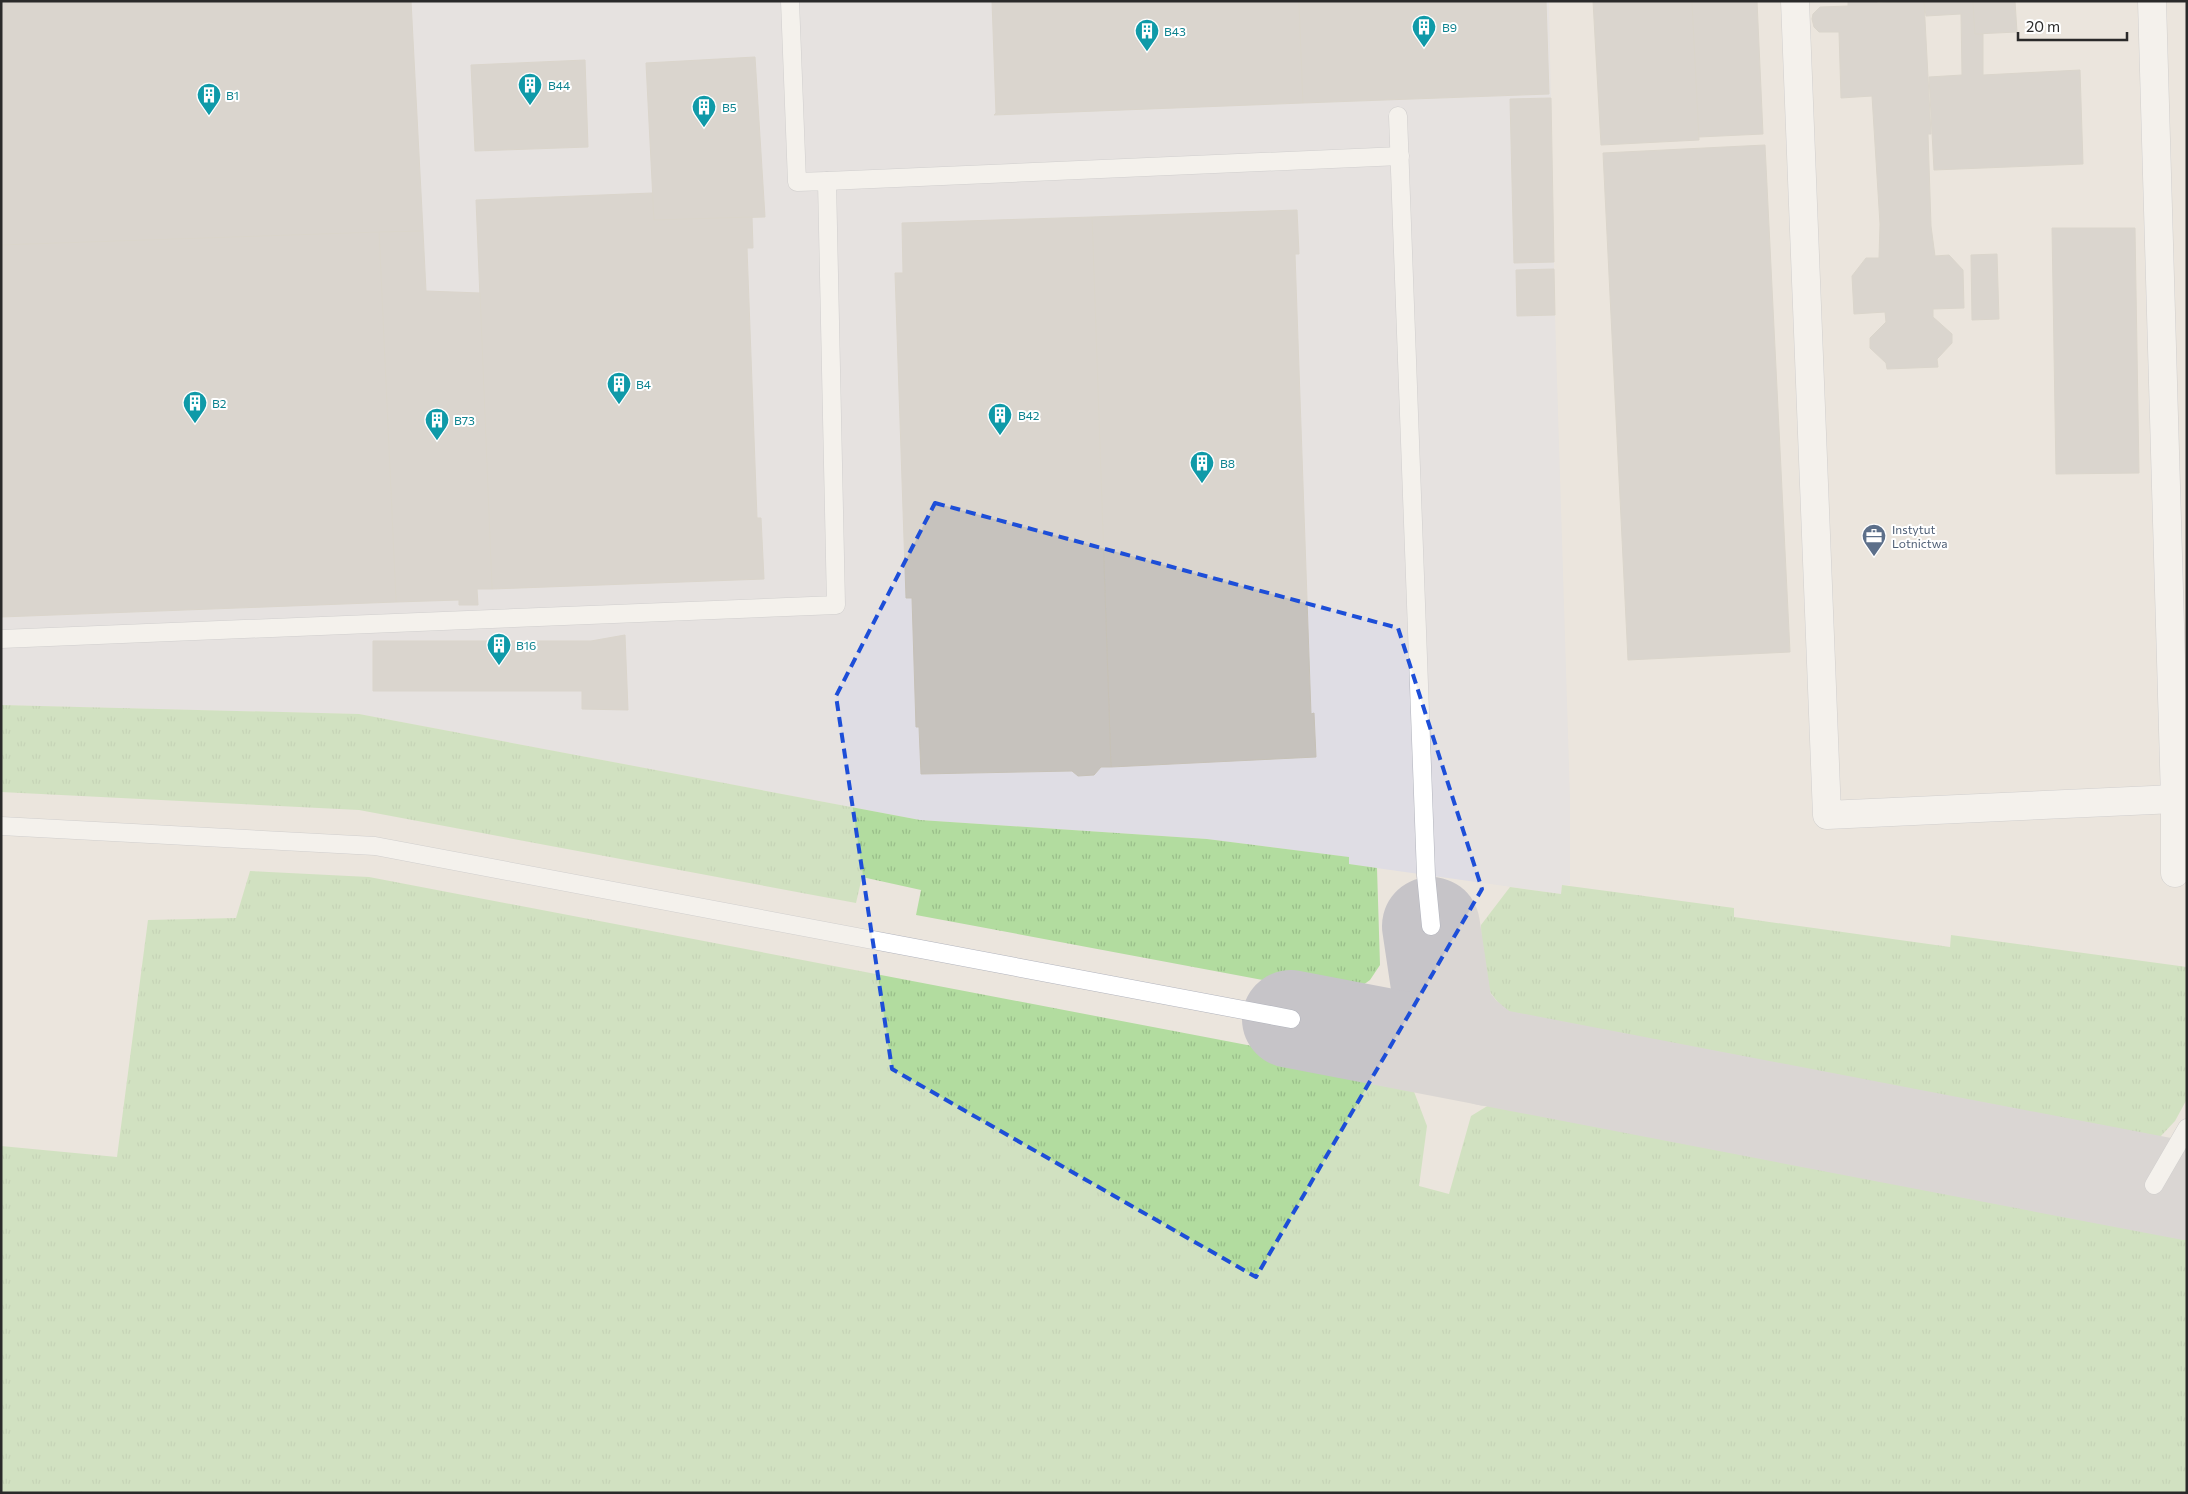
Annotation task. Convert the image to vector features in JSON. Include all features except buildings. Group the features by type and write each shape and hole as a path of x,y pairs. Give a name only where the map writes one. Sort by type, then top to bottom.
{"street":[{"path":"1795,1 1827,815 2175,799"},
{"path":"2152,1 2175,799 2175,873"}],"lane":[{"path":"790,1 797,182 1400,156"},
{"path":"1398,116 1426,875 1431,926"},
{"path":"1,639 836,605 827,181"},
{"path":"1,826 375,846 1291,1019"},
{"path":"2154,1185 2187,1128"}],"highlighted area":[{"path":"935,503 1398,628 1482,889 1256,1277 892,1069 836,696"}],"shaded area":[{"path":"1,1 1549,1 1555,315 1570,799 1570,885 1562,885 1561,894 1348,864 1348,857 1207,839 920,820 359,714 1,705"}],"green space":[{"path":"1,705 359,714 920,820 1207,839 1349,857 1349,864 1377,868 1380,965 1370,980 1356,990 1338,994 916,915 921,890 862,877 856,903 359,810 1,792"},
{"path":"250,871 369,877 1388,1072 1413,1089 1427,1126 1419,1186 1449,1194 1471,1116 1507,1094 2187,1225 2187,1493 1,1493 1,1146 117,1157 148,920 236,918"},
{"path":"1562,885 1734,908 1734,917 1950,947 1951,935 2187,967 2187,1099 2175,1121 2160,1137 2127,1146 1536,1033 1503,1009 1490,992 1482,970 1481,925 1510,887 1561,894"}],"taxiway":[{"path":"1431,926 1444,1013 1461,1035 1488,1057"},
{"path":"1291,1019 2187,1191"}],"place":[{"name":"B9","path":"1424,48"},
{"name":"B43","path":"1147,52"},
{"name":"B44","path":"530,106"},
{"name":"B1","path":"209,116"},
{"name":"B5","path":"704,128"},
{"name":"B4","path":"619,405"},
{"name":"B2","path":"195,424"},
{"name":"B42","path":"1000,436"},
{"name":"B73","path":"437,441"},
{"name":"B8","path":"1202,484"},
{"name":"Instytut Lotnictwa","path":"1874,557"},
{"name":"B16","path":"499,666"}]}
